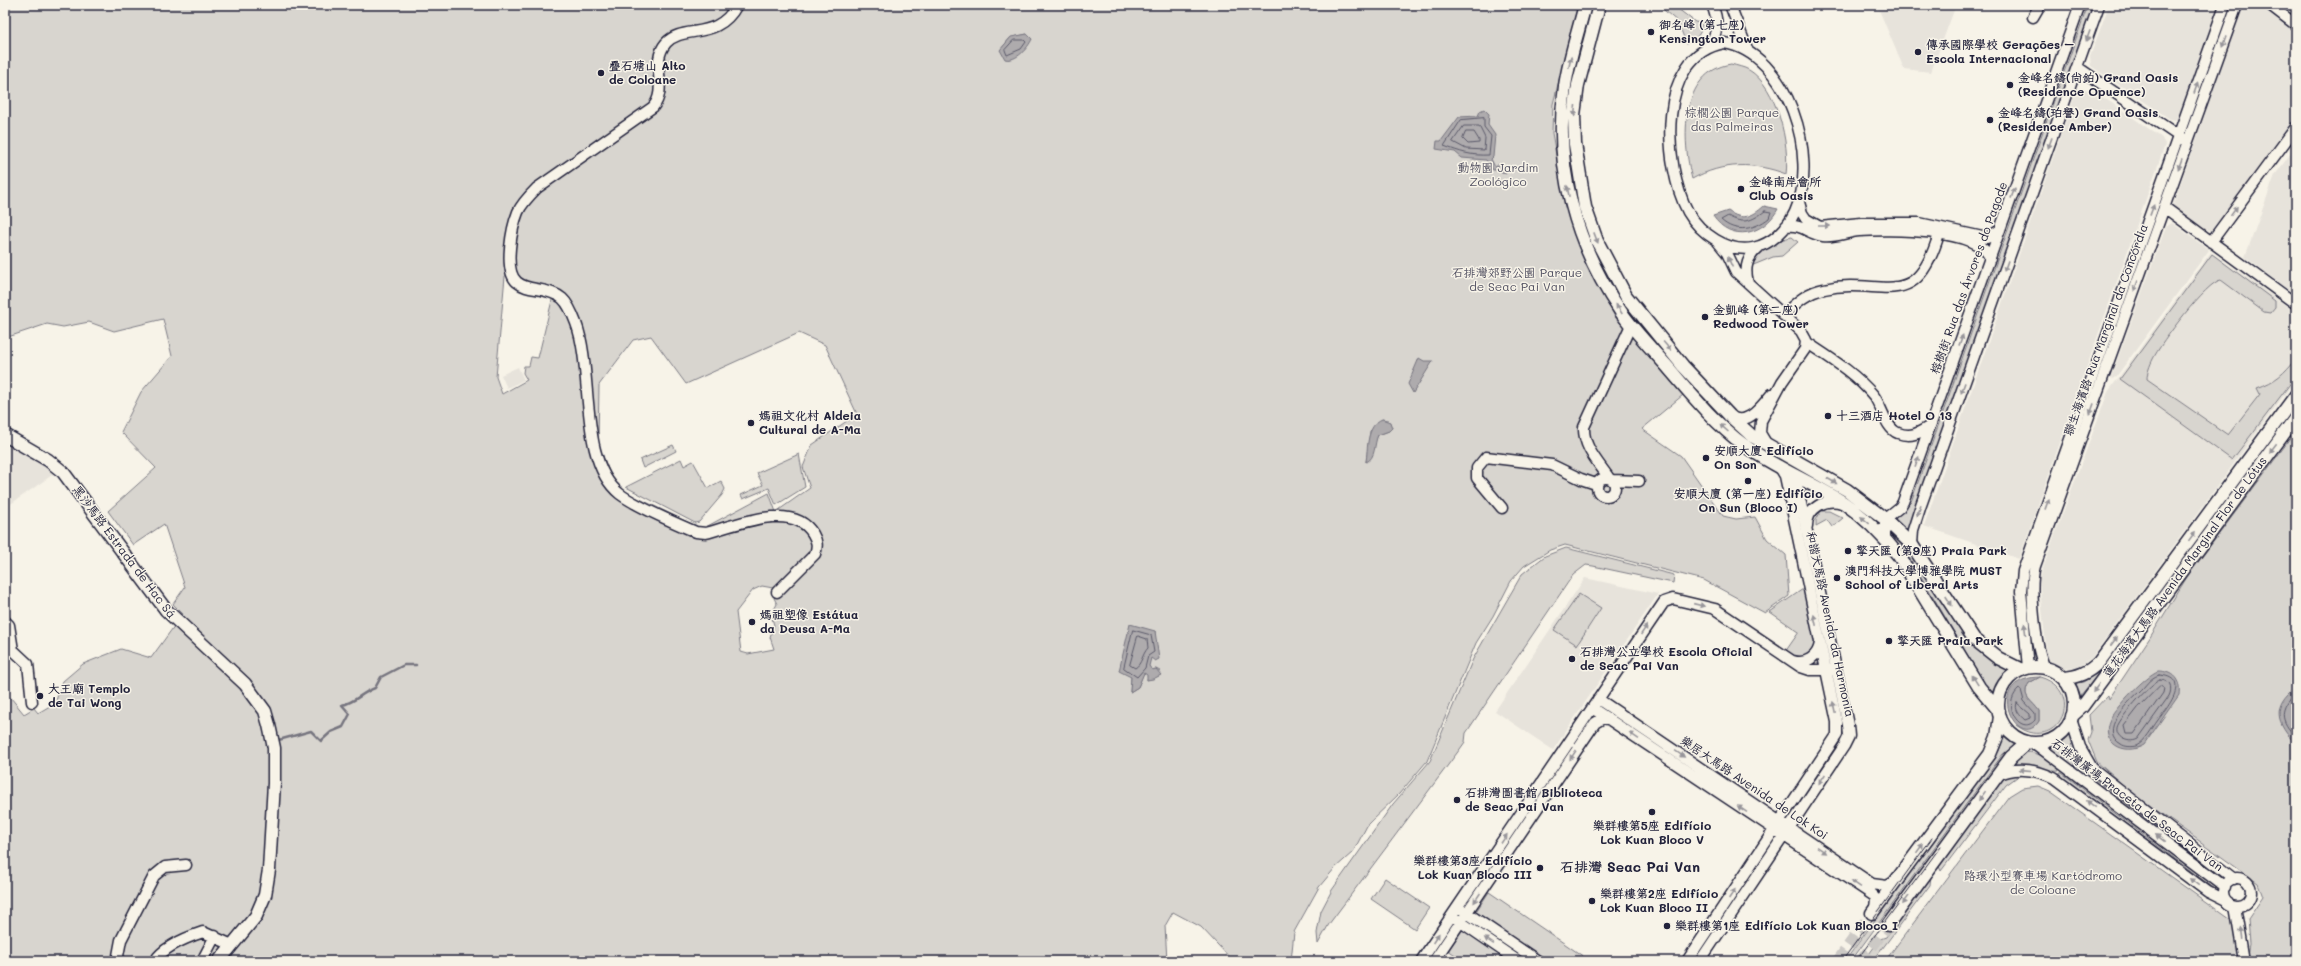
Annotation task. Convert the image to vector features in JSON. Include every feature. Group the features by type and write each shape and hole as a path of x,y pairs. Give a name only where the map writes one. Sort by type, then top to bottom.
{"main road":[{"path":"1585,5 1565,85 1561,132 1565,176 1579,229 1593,265 1631,325 1720,424 1745,446 1844,503 1886,538 1899,556 1979,687 1999,714 2010,733 2031,743"},
{"path":"1599,5 1578,85 1574,115 1575,144 1585,207 1597,240 1626,296 1683,366 1730,416 1752,436 1847,490 1885,519 1912,545 1974,639 1998,658 2025,669 2045,668 2063,678 2073,696 2072,718 2067,728 2056,737 2044,742 2031,743 2011,756 1888,925"},
{"name":"蓮花海濱大馬路 Avenida Marginal Flor de Lótus","path":"2063,678 2075,677 2086,672 2099,662 2296,395"},
{"name":"蓮花海濱大馬路 Avenida Marginal Flor de Lótus","path":"2072,718 2082,707 2296,417"},
{"name":"黑沙馬路 Estrada de Hac Sá","path":"5,436 48,460 63,472 166,610 245,684 265,711 272,736 274,760 268,883 256,916 219,961"},
{"path":"1786,455 1790,460 1795,475"},
{"path":"1795,475 1802,471 1814,471"},
{"path":"1874,911 1990,754 1997,737 1999,714 1998,702 2003,686 2012,676 2025,669"}],"street":[{"path":"737,5 718,25 709,30 674,36 667,42 657,58 660,96 653,107 537,188 526,199 518,212 514,226 509,266 515,280 521,285 554,292 562,297 570,307 581,336 594,448 603,472 618,493 696,532 706,533 770,516 782,516 796,519 811,530 817,545 815,554 777,592"},
{"path":"1712,5 1718,26 1714,38 1706,48 1694,57 1687,67 1674,94 1670,122 1670,142 1679,186 1688,212 1700,227 1725,245 1740,249 1759,247"},
{"path":"1730,5 1748,51"},
{"path":"2033,17 2040,5"},
{"name":"榕樹街 Rua das Árvores do Pagode","path":"1885,519 1900,507 1903,502 2080,5"},
{"path":"1912,545 1913,530 1922,502 2099,5"},
{"name":"聯生海濱路 Rua Marginal da Concórdia","path":"2025,669 2021,591 2023,571 2225,5"},
{"name":"聯生海濱路 Rua Marginal da Concórdia","path":"2045,668 2040,652 2033,602 2033,573 2237,5"},
{"path":"2270,5 2296,24"},
{"path":"1706,48 1724,43 1739,46 1748,51 1763,62 1775,76 1786,93 1796,120 1802,153 1800,202 1802,213 1806,219 1820,227 1861,222 1919,224 1987,238 2000,229"},
{"path":"2077,67 2188,142"},
{"path":"2211,242 2296,127"},
{"path":"1748,282 1746,265 1749,257 1759,247 1775,238 1786,226 1800,202"},
{"path":"2164,207 2296,304"},
{"path":"1786,226 1799,226 1824,236 1884,230 1939,234 1980,245 1987,251 1990,259"},
{"path":"1783,315 1800,299 1823,289 1836,287 1892,289 1903,286 1922,273 1928,266 1939,234"},
{"path":"1715,239 1727,253 1734,270 1801,331 1806,342 1840,364 1860,382 1877,402 1891,429 1899,433 1916,435 1930,426"},
{"path":"1596,484 1599,493 1607,496 1613,493 1615,488 1611,479 1587,445 1584,436 1584,427 1631,325"},
{"path":"1766,444 1760,433 1760,427 1782,382 1803,351 1806,342"},
{"path":"1730,416 1741,420 1752,415 1782,382"},
{"path":"1502,508 1477,478 1476,468 1482,459 1486,457 1552,465 1581,479 1596,484"},
{"name":"和諧大馬路 Avenida da Harmonia","path":"1700,961 1844,746 1848,736 1848,724 1819,638 1785,476 1778,466"},
{"path":"1788,490 1789,484 1795,475"},
{"name":"和諧大馬路 Avenida da Harmonia","path":"1687,961 1837,735 1838,727 1831,670 1795,475"},
{"path":"1596,484 1600,479 1638,481"},
{"path":"1806,530 1809,515 1814,508 1828,501 1844,503"},
{"path":"1885,519 1886,538"},
{"path":"1421,961 1662,603 1669,599 1715,609 1791,660 1810,670 1831,670"},
{"path":"5,621 9,626 13,650 28,664 32,702"},
{"path":"1791,660 1797,662 1810,660 1818,651 1819,638"},
{"name":"樂居大馬路 Avenida de Lok Koi","path":"1598,699 1872,884 1887,886 1897,879"},
{"name":"樂居大馬路 Avenida de Lok Koi","path":"1592,708 1774,831 1872,895 1876,898 1874,911"},
{"path":"1434,961 1595,723 1603,718 1611,720"},
{"name":"石排灣廣場 Praceta de Seac Pai Van","path":"2072,718 2080,747 2092,768 2234,879"},
{"name":"石排灣廣場 Praceta de Seac Pai Van","path":"2031,743 2225,887"},
{"path":"1997,775 2006,771 2022,769 2045,774 2054,778 2212,895 2232,904 2245,904 2251,892 2246,881 2234,879 2225,887 2224,895 2232,904 2244,961"},
{"path":"117,961 121,940 154,876 165,867 186,865"},
{"path":"1458,907 1538,961"},
{"path":"1451,916 1518,961"},
{"path":"155,961 166,951 186,938 203,932 215,936 232,945"},
{"path":"202,961 215,936"}],"shaded area":[{"name":"傳承國際學校 Gerações – Escola Internacional","path":"1877,5 1956,5 1931,72 1904,69"},
{"path":"2109,5 2219,5 2177,120 2170,119 2091,66 2090,57"},
{"path":"2243,5 2266,5 2296,28 2296,120 2215,229 2211,231 2205,229 2173,205"},
{"path":"2084,89 2094,91 2122,110 2162,138 2165,145 2019,559 1924,526 2074,98"},
{"path":"2296,146 2296,296 2245,257 2275,175"},
{"path":"2172,223 2209,250 2116,377 2112,379 2111,377 2166,227"},
{"path":"2211,252 2296,313 2296,379 2092,657 2078,668 2063,669 2049,661 2047,656 2039,580 2055,534 2108,392"},
{"path":"518,367 524,380 507,388 501,375"},
{"path":"5,440 55,473 5,508"},
{"name":"石排灣公立學校 Escola Oficial de Seac Pai Van","path":"1585,578 1658,594 1553,750 1495,711"}],"green space":[{"path":"5,5 1578,5 1553,104 1552,133 1564,199 1579,245 1615,317 1683,395 1642,429 1681,456 1723,516 1736,519 1755,517 1767,539 1786,555 1789,596 1765,613 1704,580 1565,545 1550,550 1524,566 1511,581 1493,616 1476,643 1427,761 1399,794 1368,824 1353,852 1335,868 1319,887 1294,932 1291,961 1233,961 1201,927 1173,912 1165,926 1167,961 5,961 5,697 11,698 24,714 34,708 38,713 55,703 63,681 83,664 121,649 151,658 183,614 173,604 185,587 164,524 133,545 108,511 156,468 121,432 141,392 172,356 163,319 114,331 89,322 63,327 47,324 5,338","holes":["1027,34 1032,39 1001,49 1010,38","511,274 528,288 554,292 538,358 531,357 529,366 524,366 523,373 527,380 502,394 496,377 505,276","799,333 825,345 857,414 812,445 803,467 810,488 776,512 769,493 702,529 621,490 610,474 598,443 599,385 633,340 651,336 686,384","1382,419 1388,420 1392,428 1389,431 1378,435 1366,462 1370,431","762,586 773,588 777,592 774,598 777,604 771,615 774,625 770,637 774,649 748,654 741,652 736,612 753,590","1155,631 1154,658 1151,657 1148,666 1152,670 1156,669 1160,671 1147,680 1148,675 1144,672 1138,687 1130,692 1131,677"]},
{"path":"1658,5 1673,5 1695,22 1702,23 1698,36 1692,41 1686,43 1678,22"},
{"path":"2088,5 2094,5 1908,530 1894,519 1911,502"},
{"name":"棕櫚公園 Parque das Palmeiras","path":"1731,64 1749,70 1759,78 1774,102 1780,117 1786,147 1786,174 1762,167 1739,166 1715,169 1692,179 1686,128 1688,110 1693,94 1702,80 1714,70"},
{"path":"1792,237 1798,242 1782,256 1773,257 1751,266 1757,256 1767,247 1780,240"},
{"path":"2212,254 2275,301 2275,307 2270,313 2264,312 2221,280 2214,283 2184,314 2157,351 2148,372 2147,379 2228,435 2260,394 2257,388 2269,383 2279,376 2296,358 2296,376 2232,460 2120,379"},
{"path":"2296,406 2100,672 2080,696 2075,683 2083,682 2098,673"},
{"path":"2296,431 2296,961 2247,961 2250,944 2248,919 2263,897 2258,883 2131,792 2097,762 2088,740 2091,732 2089,715 2108,695 2109,699 2149,639 2187,577"},
{"path":"673,445 676,451 643,468 640,460"},
{"path":"799,454 805,487 776,505 769,488 743,499 741,495 763,485 757,473"},
{"path":"681,459 684,466 693,461 708,488 721,481 725,489 722,495 699,522 695,523 626,487"},
{"path":"1821,511 1829,511 1843,518 1832,527 1827,520 1816,526 1816,520"},
{"path":"1898,538 1914,557 1969,641 2013,668 1996,686 1993,698 1898,540"},
{"path":"1566,548 1674,575 1673,583 1586,565 1573,575 1466,733 1465,742 1329,924 1318,944 1317,933 1321,911 1332,890 1393,804 1430,761 1473,659 1522,574 1545,556"},
{"path":"1803,589 1813,623 1814,642 1808,655 1799,658 1785,652 1799,632 1770,612"},
{"path":"1579,594 1601,608 1577,645 1554,630"},
{"path":"2040,677 2055,685 2063,695 2064,707 2061,718 2054,727 2044,733 2031,732 2020,727 2031,728 2039,721 2039,711 2028,698 2026,692 2029,683"},
{"path":"2070,734 2079,759 2094,779 2224,878 2221,878 2049,748"},
{"path":"2004,736 2017,745 2003,754 1851,961 1845,961 1999,751"},
{"path":"2025,752 2043,756 2058,767 2059,771 2030,772 2017,777 2006,785 1941,871 1938,864 2012,760"},
{"path":"2060,773 2062,773 2215,889 2060,776"},
{"name":"路環小型賽車場 Kartódromo de Coloane","path":"2038,786 2050,791 2237,924 2244,961 1885,961 2009,796 2022,788"},
{"path":"1774,839 1776,840 1695,961 1692,961"},
{"path":"1931,876 1930,885 1873,961 1864,961 1880,939 1886,937"},
{"path":"1385,878 1429,908 1415,929 1371,899"},
{"path":"1489,892 1590,961 1545,961 1475,913"},
{"path":"1462,929 1510,961 1464,961 1448,950"}],"water":[{"path":"1027,34 1032,39 1025,50 1013,58 1005,59 1000,50 1011,37"},
{"path":"1484,109 1489,114 1488,125 1495,135 1493,157 1491,159 1495,167 1501,163 1506,170 1506,174 1498,170 1493,170 1486,160 1462,158 1455,152 1436,149 1437,141 1441,141 1459,117 1478,116 1480,111"},
{"path":"1764,206 1778,209 1772,218 1764,225 1756,230 1747,232 1738,233 1729,230 1720,225 1713,216 1728,211 1742,217 1755,213"},
{"path":"1419,358 1424,361 1433,361 1413,393 1408,384"},
{"path":"1382,419 1390,422 1392,428 1389,431 1378,435 1372,458 1366,462 1370,432 1377,422"},
{"path":"1130,624 1155,631 1159,659 1155,661 1151,658 1149,666 1152,670 1156,669 1161,675 1147,680 1147,675 1144,673 1138,687 1130,692 1131,677 1119,671"},
{"path":"2158,671 2163,671 2175,677 2179,685 2179,695 2144,745 2129,749 2115,745 2108,734 2107,727 2110,719 2118,707 2146,678"},
{"path":"2040,677 2029,683 2026,692 2028,698 2039,711 2039,721 2031,729 2022,728 2014,722 2009,712 2008,700 2011,689 2022,681"},
{"path":"2296,687 2296,743 2284,728 2279,715 2283,701"}],"waterway":[{"path":"275,741 311,731 321,741 331,732 343,727 350,714 342,705 351,702 375,688 381,677 404,665 416,665"}],"tunnel":[{"path":"1838,961 1872,913"},
{"path":"1861,961 1888,925"}],"tram line":[{"path":"1842,961 1932,838"},
{"path":"1856,961 1941,846"}],"place":[{"name":"御名峰 (第七座) Kensington Tower","path":"1651,32"},
{"name":"傳承國際學校 Gerações – Escola Internacional","path":"1918,52"},
{"name":"疊石塘山 Alto de Coloane","path":"601,73"},
{"name":"金峰名鑄(尚鉑) Grand Oasis (Residence Opuence)","path":"2010,85"},
{"name":"金峰名鑄(珀譽) Grand Oasis (Residence Amber)","path":"1990,120"},
{"name":"金峰南岸會所 Club Oasis","path":"1741,189"},
{"name":"金凱峰 (第二座) Redwood Tower","path":"1705,317"},
{"name":"十三酒店 Hotel O 13","path":"1828,416"},
{"name":"媽祖文化村 Aldeia Cultural de A-Ma","path":"751,423"},
{"name":"安順大廈 Edifício On Son","path":"1706,458"},
{"name":"安順大廈 (第一座) Edifício On Sun (Bloco I)","path":"1748,481"},
{"name":"擎天匯 (第9座) Praia Park","path":"1848,551"},
{"name":"澳門科技大學博雅學院 MUST School of Liberal Arts","path":"1837,578"},
{"name":"媽祖塑像 Estátua da Deusa A-Ma","path":"752,622"},
{"name":"擎天匯 Praia Park","path":"1889,641"},
{"name":"石排灣公立學校 Escola Oficial de Seac Pai Van","path":"1572,659"},
{"name":"大王廟 Templo de Tai Wong","path":"40,696"},
{"name":"石排灣圖書館 Biblioteca de Seac Pai Van","path":"1457,800"},
{"name":"樂群樓第5座 Edifício Lok Kuan Bloco V","path":"1652,812"},
{"name":"樂群樓第3座 Edifício Lok Kuan Bloco III","path":"1540,868"},
{"name":"樂群樓第2座 Edifício Lok Kuan Bloco II","path":"1592,901"},
{"name":"樂群樓第1座 Edifício Lok Kuan Bloco I","path":"1667,926"}],"district":[{"name":"石排灣 Seac Pai Van","path":"1630,867"}],"park label":[{"name":"動物園 Jardim Zoológico","path":"1498,175"},
{"name":"石排灣郊野公園 Parque de Seac Pai Van","path":"1517,280"}]}
